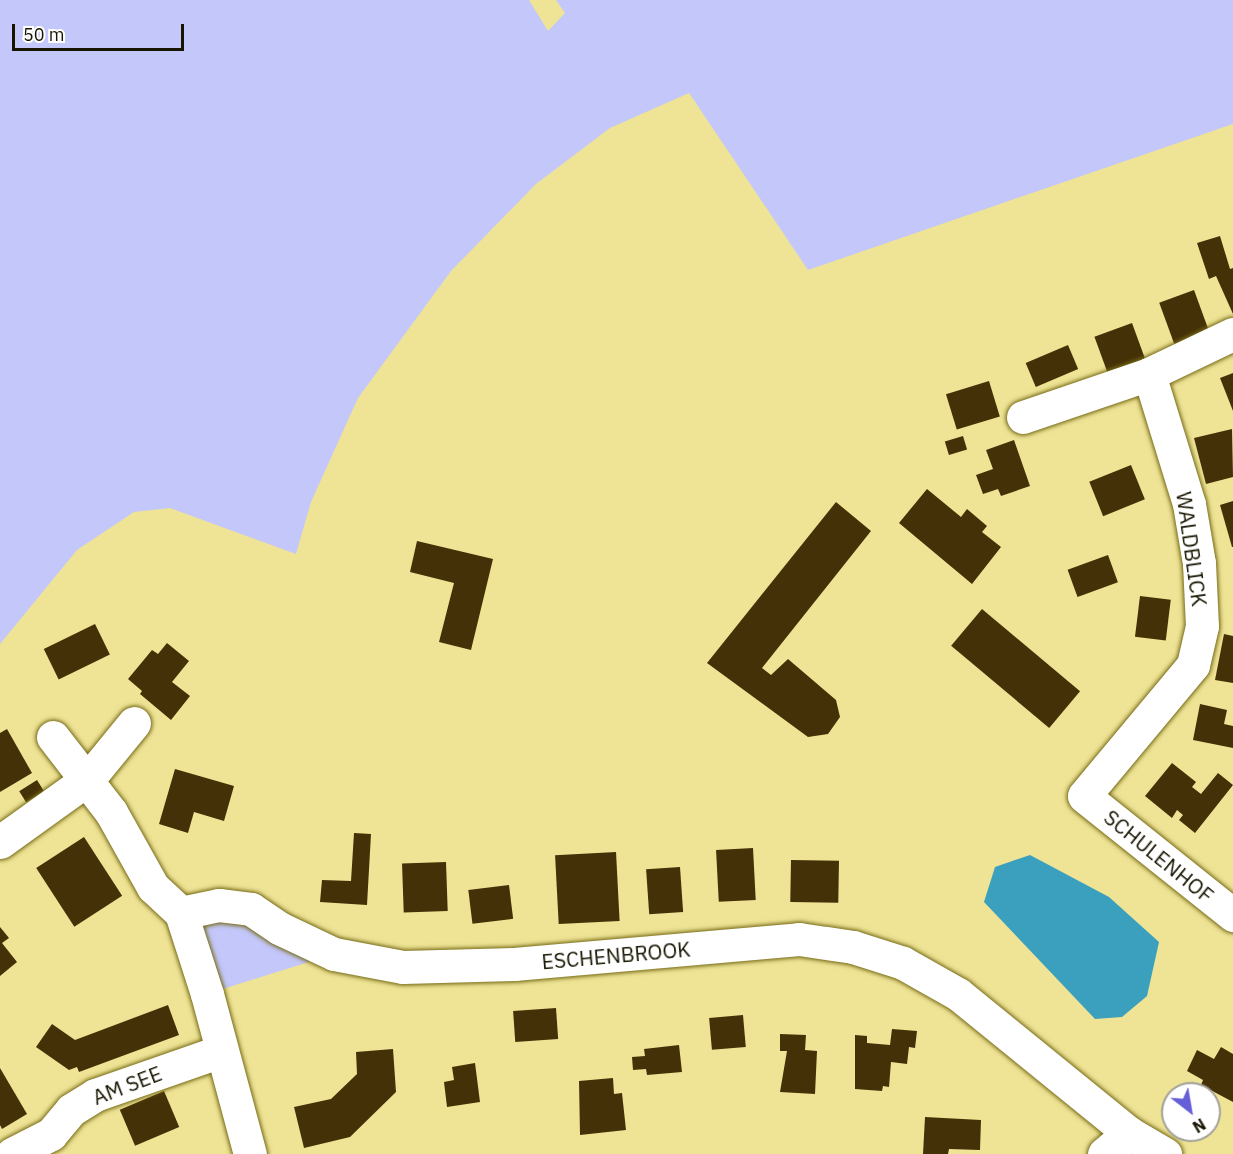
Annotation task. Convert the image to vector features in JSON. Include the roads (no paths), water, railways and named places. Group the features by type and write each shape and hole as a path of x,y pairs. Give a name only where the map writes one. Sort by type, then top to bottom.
{"street":[{"path":"1023,417 1149,374 1233,334"},
{"name":"WALDBLICK","path":"1084,796 1193,665 1202,626 1199,563 1189,504 1149,374"},
{"path":"0,842 88,778 134,723"},
{"path":"53,737 88,778 153,887 181,914 250,1154"},
{"name":"SCHULENHOF","path":"1084,796 1233,915"},
{"name":"ESCHENBROOK","path":"181,914 219,905 251,909 279,928 334,954 403,967 514,964 799,939 853,947 903,963 958,994 1129,1133 1165,1154"},
{"name":"AM SEE","path":"12,1154 51,1134 71,1110 95,1095 221,1051"},
{"path":"1104,1154 1129,1133"}]}
